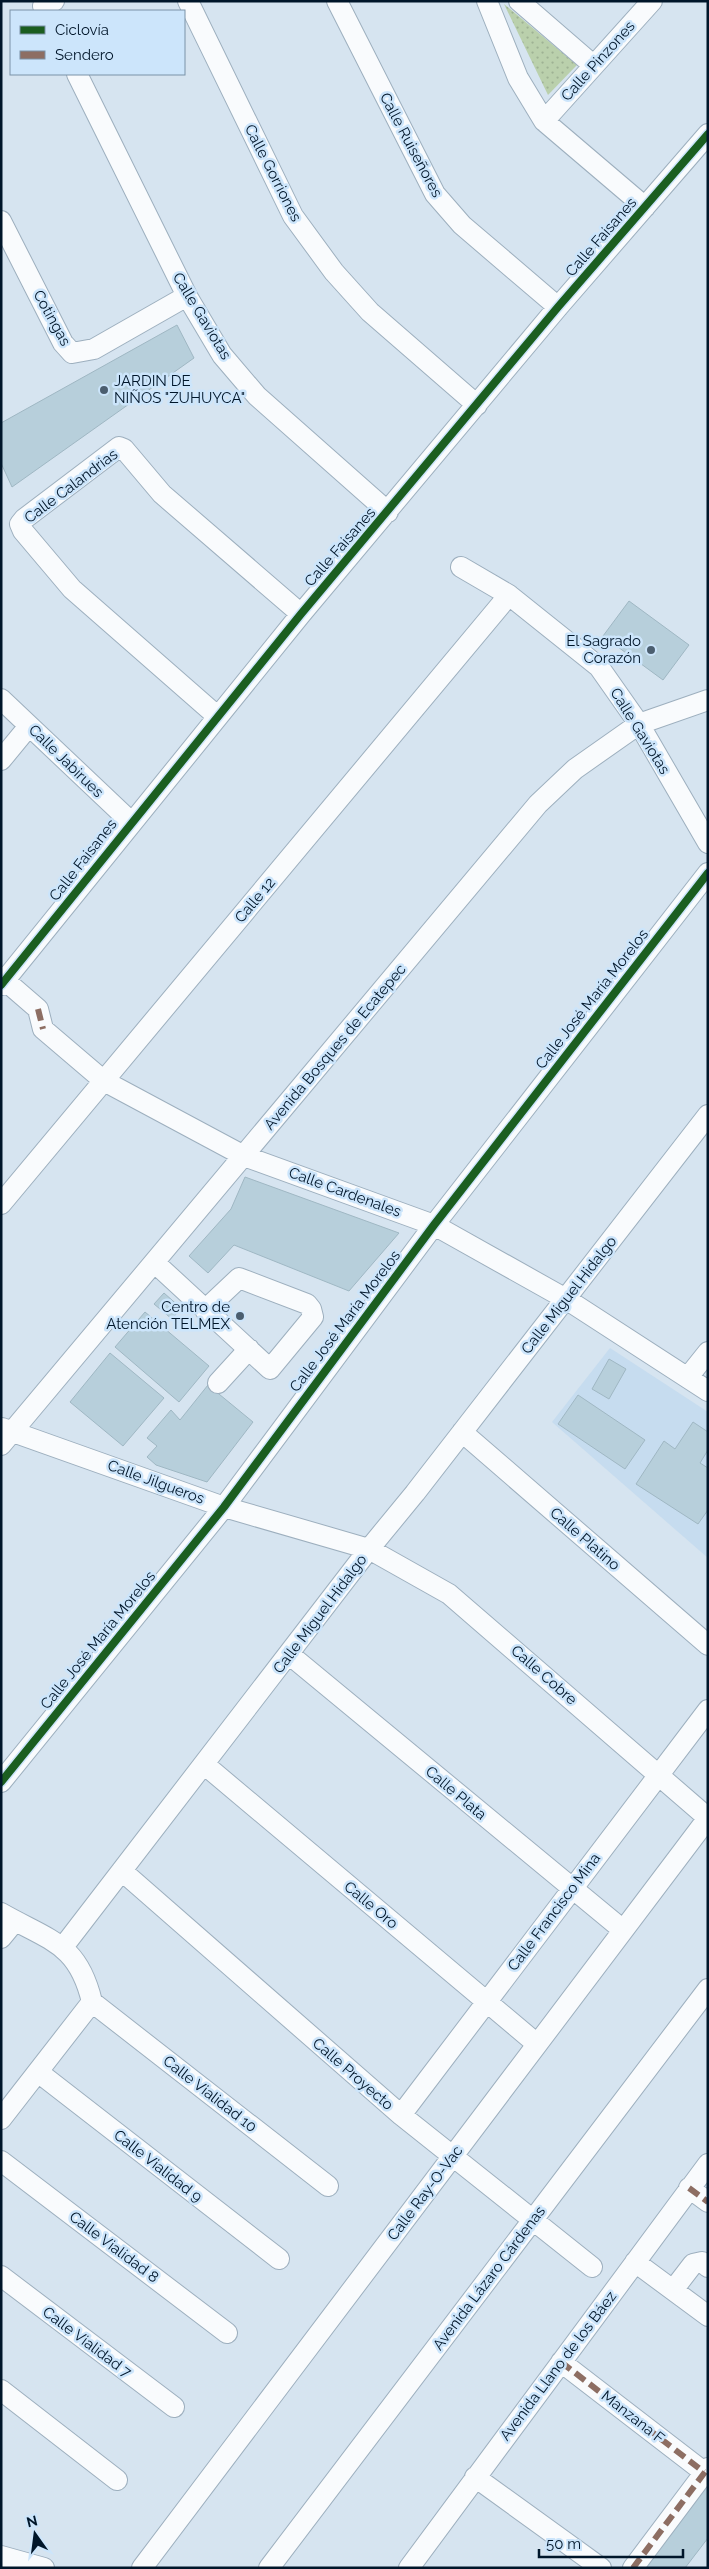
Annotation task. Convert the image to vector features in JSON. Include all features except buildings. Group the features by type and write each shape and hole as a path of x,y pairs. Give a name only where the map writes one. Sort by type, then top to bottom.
{"street":[{"name":"Calle Gorriones","path":"188,1 292,216 334,272 370,312 477,405"},
{"name":"Calle Ruiseñores","path":"337,1 435,194 462,224 558,307"},
{"path":"487,1 518,78 544,121 645,207"},
{"path":"519,1 593,65"},
{"name":"Calle Pinzones","path":"544,121 652,1"},
{"name":"Calle Gaviotas","path":"77,75 187,296 222,355 256,396 388,512"},
{"name":"Calle Faisanes","path":"3,981 130,822 301,614 558,307 708,134"},
{"name":"Cotingas","path":"1,221 63,343 72,353 94,349 187,296"},
{"name":"Calle Calandrias","path":"217,716 72,589 22,531 20,524 119,447 124,449 162,494 301,614"},
{"name":"Calle Gaviotas","path":"461,567 509,596 599,667 639,724 708,843"},
{"name":"Calle 12","path":"1,1204 509,596"},
{"name":"Calle Jabirues","path":"1,699 130,822"},
{"name":"Avenida Bosques de Ecatepec","path":"5,1435 155,1263 538,804 575,769 639,724 708,700"},
{"path":"1,760 29,726"},
{"name":"Calle José María Morelos","path":"1,1782 224,1506 434,1225 708,873"},
{"name":"Calle Cardenales","path":"3,981 38,1009 43,1029 104,1081 244,1156 434,1225 566,1299 708,1391"},
{"name":"Calle Miguel Hidalgo","path":"63,1947 290,1655 369,1549 708,1115"},
{"path":"155,1263 205,1310 270,1369 313,1317 311,1309 307,1304 239,1278 205,1310"},
{"path":"218,1383 248,1349"},
{"path":"688,1377 708,1352"},
{"name":"Calle Platino","path":"462,1432 708,1646"},
{"name":"Calle Jilgueros","path":"5,1435 224,1506 369,1549"},
{"name":"Calle Cobre","path":"369,1549 450,1594 708,1818"},
{"name":"Calle Plata","path":"290,1655 623,1930"},
{"name":"Calle Francisco Mina","path":"400,2115 708,1710"},
{"name":"Calle Oro","path":"205,1765 537,2044"},
{"name":"Calle Ray-O-Vac","path":"142,2568 708,1818"},
{"name":"Calle Proyecto","path":"122,1872 400,2115 592,2267"},
{"path":"1,1938 8,1917 63,1947 77,1962 86,1978 92,2002 1,2119"},
{"name":"Avenida Lázaro Cárdenas","path":"269,2568 708,1989"},
{"name":"Calle Vialidad 10","path":"92,2002 328,2186"},
{"name":"Calle Vialidad 9","path":"38,2072 279,2259"},
{"name":"Calle Vialidad 8","path":"1,2161 227,2333"},
{"name":"Avenida Llano de los Báez","path":"409,2568 708,2164"},
{"path":"689,2188 708,2202"},
{"path":"635,2262 708,2316"},
{"path":"673,2290 693,2264 702,2262 708,2267"},
{"name":"Calle Vialidad 7","path":"1,2276 174,2407"},
{"name":"Manzana F","path":"561,2362 706,2470"},
{"path":"1,2390 116,2480"},
{"path":"632,2568 706,2470"},
{"path":"475,2478 601,2568"},
{"path":"1,2556 44,2568"}],"shaded area":[{"path":"610,1348 708,1412 708,1558 552,1422"}],"green space":[{"path":"504,4 577,65 548,95"}],"marked path":[{"path":"38,1009 43,1029"},
{"path":"689,2188 708,2202"},
{"path":"561,2362 704,2472"},
{"path":"633,2568 708,2468"}],"cycle path":[{"path":"1,985 301,614 558,307 708,134"},
{"path":"1,1782 224,1507 434,1225 708,873"}],"place":[{"name":"JARDIN DE NIÑOS \"ZUHUYCA\"","path":"104,390"},
{"name":"El Sagrado Corazón","path":"651,650"},
{"name":"Centro de Atención TELMEX","path":"240,1316"}]}
